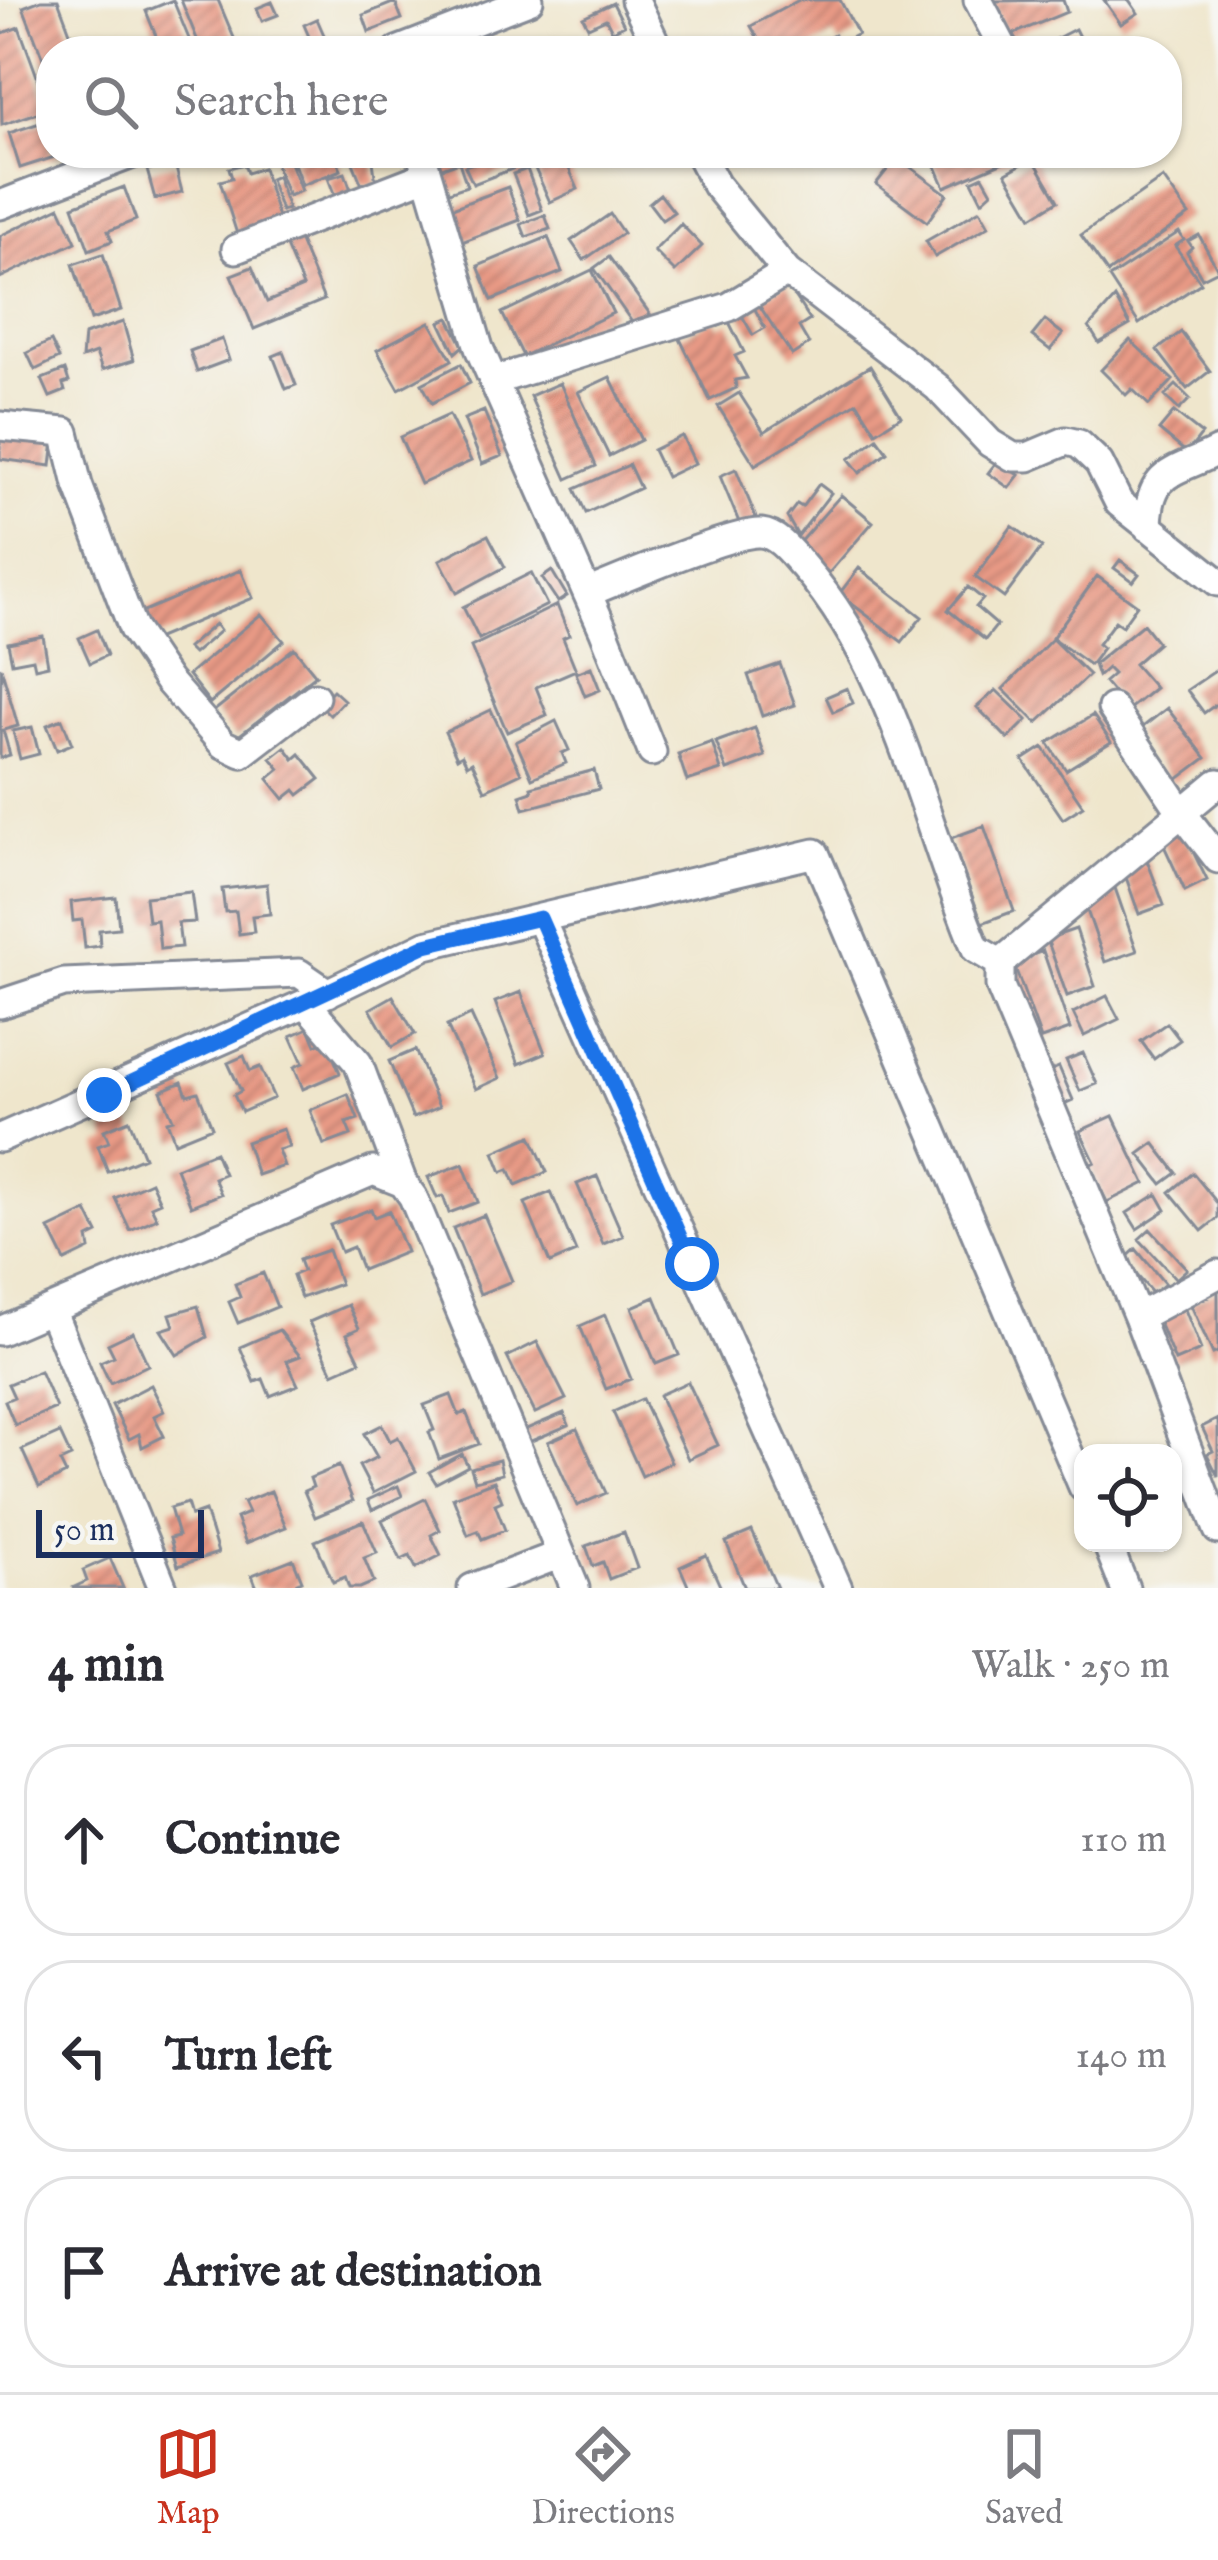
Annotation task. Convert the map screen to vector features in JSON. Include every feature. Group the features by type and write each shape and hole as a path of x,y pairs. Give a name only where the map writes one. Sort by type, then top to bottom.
{"street":[{"path":"437,36 529,0"},
{"path":"635,0 652,36"},
{"path":"978,0 997,36"},
{"path":"0,205 96,168"},
{"path":"236,249 415,168"},
{"path":"425,168 493,381 652,752"},
{"path":"707,168 787,272 937,387 990,443 1013,457 1028,457 1066,441 1079,444 1099,464 1119,503 1218,582"},
{"path":"493,381 729,307 787,272"},
{"path":"0,427 65,432 77,485 133,628 168,681 223,744 242,753 315,697"},
{"path":"1148,527 1148,497 1165,474 1218,451"},
{"path":"587,592 760,533 780,541 830,599 880,687 976,949 1000,963"},
{"path":"1112,708 1218,859"},
{"path":"1000,963 1218,783"},
{"path":"0,1138 426,945 815,853 1074,1466"},
{"path":"540,918 838,1588"},
{"path":"1000,963 1000,986 1138,1317 1218,1530"},
{"path":"0,1004 64,983 299,973 358,1063 403,1183 413,1197 575,1588"},
{"path":"0,1331 373,1171 403,1183"},
{"path":"1138,1317 1218,1274"},
{"path":"51,1310 163,1588"},
{"path":"1111,1552 1125,1588"},
{"path":"472,1588 561,1554"}],"building":[{"path":"58,0 71,36 36,36 36,40 23,7"},
{"path":"173,0 188,36 156,36 146,11"},
{"path":"181,0 218,0 233,36 196,36"},
{"path":"799,0 840,0 858,34 757,36 751,26"},
{"path":"1063,0 1067,12 1006,36 992,1"},
{"path":"1104,0 1129,0 1138,13 1121,24"},
{"path":"272,2 278,15 262,21 257,8"},
{"path":"395,2 402,19 369,32 363,15"},
{"path":"613,3 624,25 612,31 606,19 588,27 583,17"},
{"path":"317,19 324,36 309,36 304,25"},
{"path":"19,27 36,73 36,113 2,125 0,34"},
{"path":"36,124 36,163 20,168 9,133"},
{"path":"176,168 182,192 155,199 147,170"},
{"path":"229,168 245,168 247,173 263,168 279,221 237,234 220,181 232,178"},
{"path":"277,168 292,168 301,191 288,196"},
{"path":"296,168 340,168 341,170 302,185"},
{"path":"355,168 374,168 376,184 362,185"},
{"path":"461,168 467,186 443,194 434,171"},
{"path":"466,168 515,168 473,184"},
{"path":"535,168 569,168 578,189 550,202"},
{"path":"888,168 912,168 947,194 927,222 876,184"},
{"path":"937,168 989,168 945,187"},
{"path":"1039,168 1058,201 1032,217 1006,173"},
{"path":"527,169 542,210 529,215 513,174"},
{"path":"345,173 352,193 336,199 328,178"},
{"path":"277,176 288,209 281,211 270,179"},
{"path":"983,176 992,192 982,201 972,181"},
{"path":"1163,178 1189,215 1108,273 1081,235"},
{"path":"124,187 136,220 108,231 112,241 89,250 73,206"},
{"path":"508,187 520,220 459,243 447,210"},
{"path":"660,194 674,212 662,220 649,203"},
{"path":"60,207 76,242 0,278 0,236"},
{"path":"980,210 989,226 935,257 926,241"},
{"path":"610,214 623,233 584,260 571,241"},
{"path":"545,215 550,229 526,237 521,224"},
{"path":"681,224 702,246 675,272 654,251"},
{"path":"1179,232 1184,240 1175,246 1201,283 1139,324 1109,278"},
{"path":"1199,235 1218,270 1202,278 1187,252 1192,247 1188,241"},
{"path":"548,237 562,272 492,300 478,266"},
{"path":"299,239 324,300 254,329 231,275 252,267 267,302 303,287 285,244"},
{"path":"103,254 121,310 91,320 73,264"},
{"path":"609,257 650,314 634,325 594,268"},
{"path":"592,270 613,313 523,356 502,313"},
{"path":"786,284 810,320 799,327 809,344 792,355 757,302"},
{"path":"1115,298 1130,325 1099,343 1089,327"},
{"path":"750,300 765,328 753,335 737,307"},
{"path":"449,318 463,346 455,353 440,322"},
{"path":"715,319 719,326 729,322 744,352 735,356 747,378 735,380 736,388 710,400 679,337"},
{"path":"1045,320 1063,334 1050,350 1032,336"},
{"path":"123,322 134,360 102,370 96,353 82,358 84,335"},
{"path":"430,322 452,360 399,389 377,350"},
{"path":"1181,332 1210,371 1187,389 1157,350"},
{"path":"222,339 229,360 197,372 190,351"},
{"path":"1130,340 1173,380 1149,405 1132,389 1126,395 1101,370"},
{"path":"51,341 59,358 35,370 27,353"},
{"path":"283,352 296,385 286,389 273,356"},
{"path":"461,364 470,383 432,403 422,384"},
{"path":"870,366 901,416 876,432 857,402 755,465 718,406 739,393 764,432"},
{"path":"65,370 69,382 63,384 65,391 50,397 42,379"},
{"path":"610,377 641,440 609,456 578,392"},
{"path":"560,383 596,466 567,479 530,396"},
{"path":"1176,385 1190,399 1179,410 1165,396"},
{"path":"484,411 502,456 482,464 464,419"},
{"path":"1174,412 1202,434 1187,453 1159,430"},
{"path":"449,415 471,461 421,484 400,437"},
{"path":"0,433 54,441 51,466 0,459"},
{"path":"682,436 695,463 666,477 653,450"},
{"path":"877,438 887,452 860,473 849,459"},
{"path":"998,460 1019,475 1009,488 988,473"},
{"path":"629,465 640,488 586,513 575,489"},
{"path":"736,469 757,520 741,527 720,476"},
{"path":"819,484 831,493 798,536 787,517 797,504 802,507"},
{"path":"841,495 873,522 829,573 797,545"},
{"path":"1012,526 1042,547 1004,598 975,577"},
{"path":"488,535 505,567 457,593 440,560"},
{"path":"1120,560 1139,574 1133,582 1114,568"},
{"path":"859,568 922,617 902,642 839,594"},
{"path":"241,570 253,598 151,641 139,613"},
{"path":"552,571 567,596 558,602 542,578"},
{"path":"531,573 547,605 479,639 463,607"},
{"path":"1097,576 1137,605 1122,626 1115,621 1090,665 1052,638"},
{"path":"968,587 983,599 976,607 997,625 985,640 948,610"},
{"path":"557,605 576,670 536,687 547,715 507,732 471,647"},
{"path":"261,614 284,641 210,703 188,675"},
{"path":"215,624 220,631 193,654 187,648"},
{"path":"1143,624 1158,643 1134,664 1155,688 1128,710 1104,682 1113,674 1107,668 1098,676 1094,664"},
{"path":"97,630 107,655 90,663 79,638"},
{"path":"43,636 48,665 35,668 33,659 12,663 8,643"},
{"path":"1052,639 1089,675 1037,723 1003,689"},
{"path":"294,648 316,675 236,738 214,711"},
{"path":"780,664 795,705 762,716 748,675"},
{"path":"1,667 18,726 3,730 10,755 0,758"},
{"path":"591,667 600,690 585,696 576,673"},
{"path":"1218,669 1218,703 1204,713 1187,690"},
{"path":"847,688 853,703 833,712 826,697"},
{"path":"333,690 344,700 330,715 319,704"},
{"path":"996,690 1027,720 1008,739 977,707"},
{"path":"1167,708 1206,758 1173,783 1135,733"},
{"path":"491,710 521,773 485,790 472,762 467,765 462,755 457,758 445,732"},
{"path":"1093,715 1111,742 1066,770 1048,743"},
{"path":"62,719 72,744 57,750 47,725"},
{"path":"556,721 569,750 562,753 566,763 532,778 516,742"},
{"path":"32,727 39,754 20,759 13,731"},
{"path":"755,728 765,756 727,770 716,742"},
{"path":"712,742 721,770 687,781 678,754"},
{"path":"285,747 294,759 300,754 320,779 299,795 295,790 284,799 268,779 280,769 271,758"},
{"path":"1043,747 1083,806 1063,819 1023,760"},
{"path":"594,770 599,789 524,809 520,795 532,791 531,787"},
{"path":"1180,825 1207,880 1185,891 1159,835"},
{"path":"984,826 1014,911 982,923 951,838"},
{"path":"1147,860 1164,905 1139,914 1123,869"},
{"path":"267,884 270,914 252,916 254,932 239,934 236,911 225,912 222,889"},
{"path":"1115,888 1137,951 1105,962 1083,899"},
{"path":"191,892 195,922 178,923 181,947 160,949 157,920 148,921 145,897"},
{"path":"116,897 119,928 99,930 100,946 85,948 82,920 73,921 71,902"},
{"path":"1076,929 1095,986 1067,996 1047,939"},
{"path":"1043,951 1070,1029 1041,1039 1013,962"},
{"path":"521,992 545,1053 519,1064 495,1002"},
{"path":"393,996 415,1034 392,1047 370,1009"},
{"path":"1107,996 1119,1019 1084,1036 1073,1013"},
{"path":"471,1015 500,1078 476,1089 447,1026"},
{"path":"1167,1023 1180,1040 1154,1059 1141,1041"},
{"path":"309,1028 316,1045 326,1040 340,1073 303,1089 294,1067 303,1063 291,1036"},
{"path":"415,1050 439,1107 413,1118 389,1061"},
{"path":"1083,1053 1097,1084 1080,1091 1066,1060"},
{"path":"244,1056 250,1071 260,1067 274,1098 242,1112 234,1095 241,1091 228,1063"},
{"path":"1059,1067 1073,1100 1057,1107 1043,1074"},
{"path":"182,1082 187,1095 198,1092 212,1127 175,1142 167,1121 173,1119 161,1091"},
{"path":"348,1094 358,1119 346,1123 351,1135 324,1145 310,1110"},
{"path":"1113,1116 1145,1183 1107,1202 1089,1165 1095,1162 1080,1131"},
{"path":"129,1120 144,1157 108,1172 98,1146 109,1142 104,1130"},
{"path":"283,1129 289,1147 278,1150 284,1166 257,1175 246,1142"},
{"path":"531,1136 547,1172 516,1185 509,1169 502,1172 494,1152"},
{"path":"1154,1143 1177,1173 1162,1184 1139,1154"},
{"path":"215,1152 224,1174 214,1178 221,1194 191,1206 176,1168"},
{"path":"463,1164 478,1202 449,1213 428,1177"},
{"path":"1193,1173 1218,1204 1218,1218 1202,1231 1170,1192"},
{"path":"597,1176 623,1236 603,1244 577,1184"},
{"path":"151,1182 160,1202 151,1206 157,1218 130,1230 115,1198"},
{"path":"551,1192 576,1252 550,1263 525,1203"},
{"path":"1157,1194 1166,1210 1137,1229 1127,1213"},
{"path":"371,1209 374,1217 389,1211 406,1252 362,1270 353,1247 341,1252 330,1225"},
{"path":"87,1211 98,1233 88,1238 90,1249 65,1261 49,1229"},
{"path":"484,1215 512,1281 480,1294 453,1228"},
{"path":"1150,1229 1187,1269 1176,1279 1139,1239"},
{"path":"1136,1249 1165,1284 1153,1294 1124,1260"},
{"path":"328,1250 340,1284 301,1298 293,1275 303,1271 299,1260"},
{"path":"263,1273 277,1307 238,1323 229,1302 240,1297 235,1284"},
{"path":"1218,1290 1218,1352 1213,1354 1190,1303"},
{"path":"655,1297 679,1355 656,1364 632,1307"},
{"path":"1182,1302 1201,1350 1175,1361 1155,1313"},
{"path":"348,1305 359,1328 347,1334 360,1361 333,1373 309,1322"},
{"path":"198,1306 207,1337 177,1355 161,1330 174,1326 170,1314"},
{"path":"605,1315 631,1379 606,1389 580,1326"},
{"path":"279,1330 300,1356 287,1361 298,1385 270,1396 263,1379 255,1382 240,1347"},
{"path":"133,1332 148,1365 110,1383 100,1362 114,1356 108,1344"},
{"path":"537,1342 566,1399 535,1413 507,1357"},
{"path":"40,1371 56,1408 15,1425 5,1401 14,1397 8,1384"},
{"path":"688,1382 718,1445 688,1459 659,1395"},
{"path":"151,1385 164,1411 154,1416 164,1436 142,1447 139,1434 129,1439 112,1405"},
{"path":"451,1395 459,1415 466,1412 479,1444 439,1459 424,1405"},
{"path":"642,1399 671,1462 642,1476 613,1412"},
{"path":"564,1413 569,1425 529,1442 524,1430"},
{"path":"1218,1419 1218,1476 1207,1454 1213,1451 1202,1427"},
{"path":"382,1425 390,1441 398,1437 416,1471 373,1493 359,1466 377,1457 364,1434"},
{"path":"577,1429 606,1493 577,1506 548,1442"},
{"path":"60,1433 71,1457 60,1462 66,1474 39,1487 22,1450"},
{"path":"462,1454 468,1466 436,1483 429,1472"},
{"path":"499,1460 502,1474 475,1481 471,1468"},
{"path":"339,1466 353,1501 315,1517 304,1491 313,1487 310,1478"},
{"path":"494,1481 502,1501 495,1504 505,1530 482,1539 478,1531 468,1535 453,1497"},
{"path":"398,1486 402,1496 372,1510 368,1500"},
{"path":"271,1491 286,1527 246,1543 236,1518 248,1513 243,1502"},
{"path":"425,1499 440,1530 431,1535 441,1555 416,1568 410,1556 401,1560 382,1520"},
{"path":"187,1503 191,1516 205,1511 218,1553 178,1566 170,1538 178,1536 170,1508"},
{"path":"363,1521 377,1553 364,1558 374,1582 349,1588 345,1577 333,1582 315,1541"},
{"path":"752,1531 777,1588 745,1588 726,1542"},
{"path":"624,1532 637,1568 609,1579 603,1562 593,1566 586,1546"},
{"path":"706,1555 721,1588 689,1588 680,1567"},
{"path":"110,1558 123,1588 72,1588 87,1581 83,1570"},
{"path":"293,1559 302,1581 297,1583 299,1588 257,1588 252,1575"}],"route":[{"path":"104,1095 426,945 540,918 692,1264"}]}
